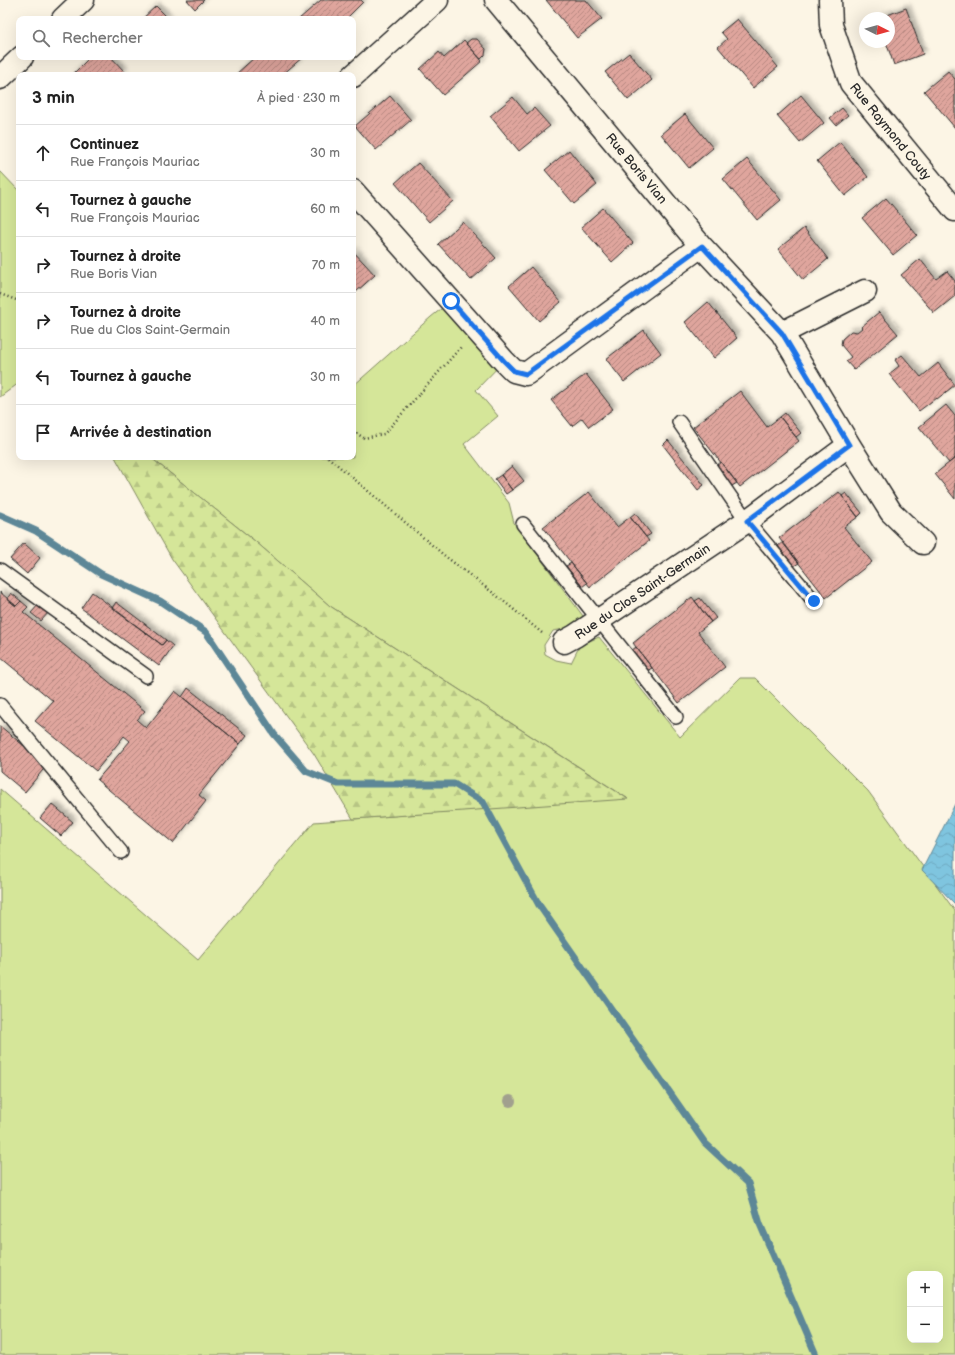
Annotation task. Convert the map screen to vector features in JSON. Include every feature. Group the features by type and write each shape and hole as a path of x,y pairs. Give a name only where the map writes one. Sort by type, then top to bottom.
{"street":[{"path":"66,16 83,0"},
{"path":"356,73 437,0"},
{"name":"Rue Boris Vian","path":"496,0 702,246 782,333 891,512 923,543"},
{"name":"Rue Raymond Couty","path":"830,0 830,25 851,83 955,210"},
{"path":"0,78 19,60"},
{"path":"356,194 514,371 526,374 702,246"},
{"path":"782,333 865,291"},
{"name":"Rue du Clos Saint-Germain","path":"564,642 600,620 747,521 849,445"}],"lane":[{"path":"679,422 747,521 814,601"},
{"path":"523,524 676,717"},
{"path":"0,570 146,676"},
{"path":"0,705 121,852"}],"path":[{"path":"0,294 16,300"},
{"path":"356,433 364,438 384,434 476,330"},
{"name":"Rue du Clos Saint-Germain","path":"332,460 445,556 542,633 553,631 564,642"}],"green space":[{"path":"0,171 16,188 16,385 0,397"},
{"path":"451,301 504,361 476,390 498,416 464,444 509,503 514,523 583,616 570,628 553,631 544,645 545,654 556,660 571,663 580,645 599,637 680,737 740,678 755,678 868,791 955,911 955,1355 0,1355 0,789 198,960 314,822 627,798 330,606 256,542 154,460 356,460 356,383"},
{"path":"117,460 154,460 256,542 330,606 628,799 353,819 314,754 172,559"}],"water":[{"path":"955,804 955,904 922,870"}],"building":[{"path":"187,0 204,0 195,9"},
{"path":"321,0 361,0 363,2 349,16 302,16"},
{"path":"546,0 586,0 602,19 577,38"},
{"path":"156,6 166,16 145,16"},
{"path":"906,8 923,54 894,65 888,48 895,48 895,12"},
{"path":"737,19 778,67 753,88 718,47 727,39 721,32"},
{"path":"471,39 477,39 486,49 485,55 481,59 466,43"},
{"path":"464,40 482,61 443,95 420,69 439,52 444,58"},
{"path":"629,53 652,80 628,100 605,72"},
{"path":"87,60 114,60 124,71 123,72 75,72"},
{"path":"252,60 300,60 286,72 238,72"},
{"path":"948,71 955,79 955,128 924,91"},
{"path":"801,95 824,123 800,143 777,116"},
{"path":"390,96 411,120 376,150 356,127 356,125"},
{"path":"513,97 527,114 534,108 550,126 519,151 490,116"},
{"path":"842,108 848,115 836,125 830,118"},
{"path":"685,114 713,148 689,168 661,134"},
{"path":"840,142 868,177 845,196 817,161"},
{"path":"569,150 597,185 574,204 545,170"},
{"path":"747,159 781,200 757,220 723,179"},
{"path":"418,163 453,201 429,222 395,183"},
{"path":"886,198 917,235 893,255 862,218"},
{"path":"603,208 633,243 612,262 581,227"},
{"path":"463,222 496,258 471,280 438,244"},
{"path":"804,228 828,259 803,280 778,249"},
{"path":"356,254 375,275 356,292"},
{"path":"920,259 936,279 947,271 955,281 955,296 934,313 901,275"},
{"path":"531,267 561,302 539,321 509,286"},
{"path":"708,302 737,338 714,358 685,322"},
{"path":"879,312 898,334 854,370 846,361 851,357 841,345 842,339 851,331 857,332"},
{"path":"644,330 661,353 624,382 606,359"},
{"path":"902,355 921,377 938,363 955,385 919,411 889,374 899,366 895,360"},
{"path":"586,374 613,409 589,427 582,418 572,426 551,400"},
{"path":"740,391 767,427 780,417 799,441 740,487 693,427"},
{"path":"946,405 955,416 955,458 949,463 919,427"},
{"path":"785,413 801,433 796,437 780,417"},
{"path":"668,440 704,485 698,490 663,445"},
{"path":"955,458 955,499 935,474"},
{"path":"721,462 737,483 732,486 716,466"},
{"path":"512,466 524,481 512,490 501,475"},
{"path":"501,475 512,490 506,494 495,479"},
{"path":"589,492 617,527 630,517 649,541 590,587 543,527"},
{"path":"839,492 858,517 844,527 872,562 826,598 779,538"},
{"path":"846,493 862,513 858,517 842,496"},
{"path":"635,513 651,534 646,537 630,517"},
{"path":"783,542 799,563 794,566 778,546"},
{"path":"24,543 40,558 27,574 10,559"},
{"path":"571,563 587,583 582,587 566,566"},
{"path":"0,592 16,606 21,601 28,607 23,612 145,711 137,720 146,728 175,691 240,744 199,795 206,801 173,843 97,780 130,741 124,736 96,771 35,721 53,701 0,657"},
{"path":"92,592 162,645 166,640 173,646 159,666 81,608"},
{"path":"11,593 21,601 16,606 7,599"},
{"path":"692,597 711,622 698,632 725,667 679,703 633,643"},
{"path":"700,598 716,618 711,622 695,601"},
{"path":"116,602 166,640 162,645 112,608"},
{"path":"39,604 49,612 41,621 31,613"},
{"path":"636,647 652,668 647,671 631,651"},
{"path":"188,688 247,735 240,744 182,697"},
{"path":"0,726 47,765 25,792 0,771"},
{"path":"52,804 73,822 61,836 40,818"}],"waterway":[{"path":"0,515 36,531 101,574 160,601 206,632 274,734 306,771 338,784 454,784 483,802 539,905 705,1143 748,1183 760,1224 816,1355"}],"route":[{"path":"451,301 514,371 526,374 702,246 782,333 849,445 747,521 814,601"}]}
